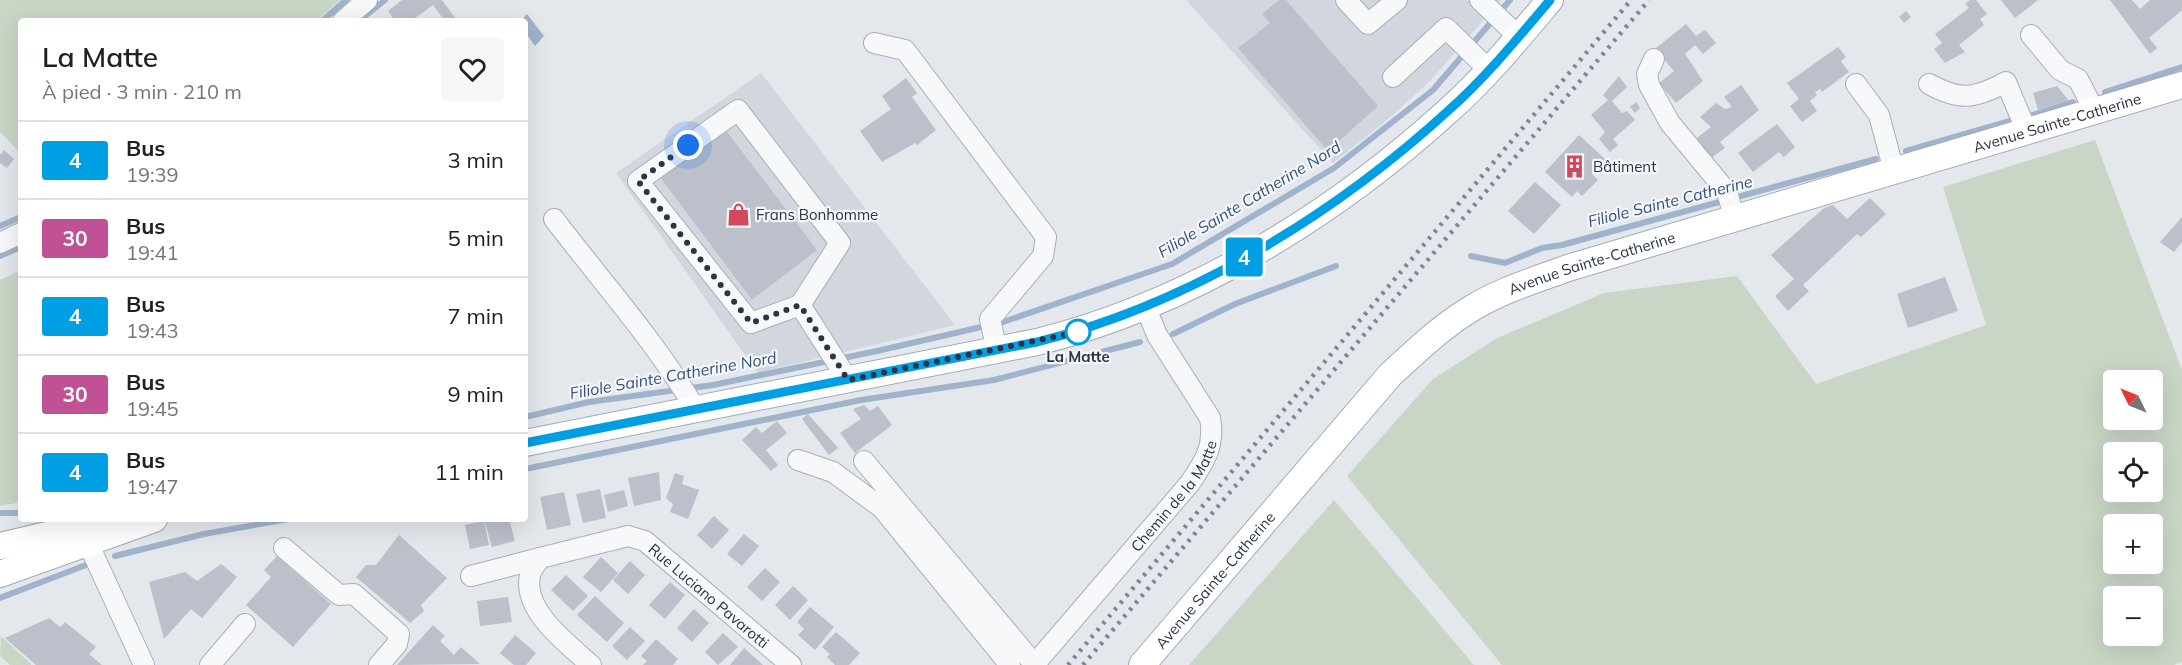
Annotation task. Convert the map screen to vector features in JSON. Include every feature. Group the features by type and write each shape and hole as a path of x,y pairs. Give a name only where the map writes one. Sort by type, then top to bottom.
{"main road":[{"path":"528,442 997,351 1078,332 1144,306 1216,273 1266,246 1323,208 1418,137 1489,70 1550,0"},
{"name":"Avenue Sainte-Catherine","path":"1142,665 1390,375 1429,340 1470,309 1514,288 1731,207 1894,171 2182,85"},
{"path":"0,574 85,535 123,522"},
{"path":"0,546 85,535 141,522"}],"street":[{"path":"346,18 367,0"},
{"path":"1346,0 1368,24 1397,0"},
{"path":"1480,0 1519,37"},
{"path":"1393,77 1446,28 1489,70"},
{"path":"2031,35 2060,70 2078,79 2095,112"},
{"path":"874,43 905,50 1046,237 1043,256 990,319 997,351"},
{"path":"1654,59 1647,74 1649,85 1670,123 1731,207"},
{"path":"1929,84 1952,97 1986,93 2006,82 2027,132"},
{"path":"1856,84 1879,115 1894,171"},
{"path":"738,110 840,243 800,305 751,323 638,181 738,110"},
{"path":"554,219 613,297 670,365 696,410"},
{"path":"0,243 18,234"},
{"path":"800,305 848,380"},
{"name":"Chemin de la Matte","path":"1035,665 1190,483 1209,456 1213,433 1210,418 1157,335 1144,306"},
{"path":"798,460 832,472 882,508 1010,665"},
{"path":"864,462 1035,665"},
{"path":"85,535 144,665"},
{"name":"Rue Luciano Pavarotti","path":"471,576 628,536 645,541 791,665"},
{"path":"285,548 339,595 354,594 399,634 397,644 380,665"},
{"path":"540,558 530,575 532,598 547,625 591,665"},
{"path":"210,665 245,624"}],"shaded area":[{"path":"1186,0 1501,0 1431,80 1393,115 1333,163"},
{"path":"761,73 955,325 758,373 616,173"}],"green space":[{"path":"0,0 340,0 319,18 18,18 18,151 0,132"},
{"path":"2095,140 2182,370 2182,662 2174,665 1502,665 1347,476 1433,379 1497,338 1604,293 1737,276 1816,384 1986,325 1943,187"},
{"path":"18,271 18,503 0,506 0,280"},
{"path":"1334,500 1474,665 1189,665"},
{"path":"1,636 31,665 10,665 0,656"}],"water":[{"path":"527,14 544,36 535,46 528,36 528,18 523,18"}],"building":[{"path":"402,0 442,0 455,18 443,18 433,5 415,18 393,18 388,11"},
{"path":"1279,0 1286,0 1378,106 1328,151 1238,48 1270,23 1262,14"},
{"path":"1970,0 1976,0 1987,14 1980,19 1984,25 1959,45 1965,52 1945,63 1934,49 1942,43 1935,34 1969,8 1965,4"},
{"path":"2001,0 2038,0 2015,18"},
{"path":"2110,0 2132,0 2140,9 2150,0 2182,0 2182,10 2149,38 2157,48 2150,54"},
{"path":"1906,11 1911,17 1904,23 1899,17"},
{"path":"1686,24 1696,36 1705,30 1716,43 1703,54 1695,45 1685,54 1703,81 1676,103 1659,83 1674,71 1655,49"},
{"path":"1838,47 1846,57 1841,61 1849,72 1822,92 1820,89 1815,92 1817,95 1810,101 1817,111 1802,122 1790,106 1799,99 1787,83"},
{"path":"1619,76 1627,87 1612,101 1622,113 1627,111 1635,120 1613,139 1618,145 1610,152 1599,139 1605,132 1591,115 1608,100 1603,95"},
{"path":"906,78 917,93 912,97 936,130 917,145 915,143 882,162 860,131 891,109 882,96"},
{"path":"1741,85 1759,110 1720,142 1725,148 1707,161 1693,141 1711,127 1700,117 1716,103 1725,109 1732,107 1724,97"},
{"path":"2057,86 2069,101 2038,110 2033,93"},
{"path":"1636,102 1640,108 1635,113 1630,107"},
{"path":"1777,124 1795,147 1784,157 1779,152 1753,172 1738,153"},
{"name":"Frans Bonhomme","path":"724,128 817,250 752,300 660,177"},
{"name":"Bâtiment","path":"1579,135 1605,159 1592,174 1598,180 1582,196 1577,191 1572,197 1545,172"},
{"path":"4,150 14,159 7,168 0,163 0,155"},
{"path":"1535,182 1561,205 1534,234 1508,211"},
{"path":"1870,198 1886,214 1861,237 1857,234 1803,285 1809,291 1788,311 1775,296 1794,279 1771,255 1824,208 1833,205 1847,219"},
{"path":"2182,217 2182,242 2174,252 2160,242"},
{"path":"1945,277 1958,311 1908,328 1897,294"},
{"path":"864,405 870,411 878,406 892,425 855,453 840,433 861,419 853,409"},
{"path":"808,414 838,448 829,455 802,419"},
{"path":"777,421 787,433 766,450 778,465 771,471 742,440 756,427 762,433"},
{"path":"659,472 661,500 634,506 628,478"},
{"path":"675,473 684,476 682,484 699,490 688,519 670,512 673,504 666,498"},
{"path":"600,489 606,518 583,523 576,494"},
{"path":"624,490 628,506 608,512 604,495"},
{"path":"564,492 571,525 547,530 540,497"},
{"path":"714,516 729,530 712,549 697,535"},
{"path":"484,522 489,545 470,549 465,525"},
{"path":"485,522 510,522 515,541 492,547"},
{"path":"744,534 759,546 742,566 727,554"},
{"path":"399,535 447,578 421,605 424,611 410,623 356,577 366,565 376,565"},
{"path":"277,556 331,604 293,647 246,605 271,577 264,570"},
{"path":"601,557 618,573 601,592 583,577"},
{"path":"630,561 645,575 628,594 613,580"},
{"path":"221,564 237,577 202,618 191,609 164,639 149,582 185,572 197,581"},
{"path":"765,568 780,582 762,601 747,587"},
{"path":"566,575 588,596 573,611 551,590"},
{"path":"670,582 685,595 665,619 649,605"},
{"path":"793,586 808,600 790,620 775,605"},
{"path":"595,596 624,623 607,642 577,615"},
{"path":"508,597 512,622 480,626 477,601"},
{"path":"810,607 834,627 815,650 798,635 804,629 797,622"},
{"path":"694,609 709,623 692,642 677,628"},
{"path":"49,618 60,627 65,622 96,647 89,654 102,665 36,665 5,638"},
{"path":"433,625 445,636 440,641 454,655 461,647 480,664 397,665"},
{"path":"630,627 645,641 627,660 612,646"},
{"path":"836,632 860,653 849,665 835,665 827,657 830,654 822,647"},
{"path":"723,633 738,647 718,665 705,652"},
{"path":"515,635 536,653 526,665 514,665 500,653"},
{"path":"656,639 678,659 673,665 643,665 647,661 641,656"},
{"path":"744,648 763,665 730,665"}],"waterway":[{"path":"325,18 346,0"},
{"path":"363,18 385,0"},
{"name":"Filiole Sainte Catherine Nord","path":"528,416 589,402 713,385 1003,322 1172,264 1334,168 1433,90 1510,0"},
{"name":"Filiole Sainte Catherine","path":"2105,92 2182,67"},
{"name":"Filiole Sainte Catherine","path":"2029,116 2073,102"},
{"name":"Filiole Sainte Catherine","path":"1906,151 2010,121"},
{"name":"Filiole Sainte Catherine","path":"1471,256 1505,263 1542,248 1562,245 1876,159"},
{"path":"0,226 18,218"},
{"path":"0,256 18,248"},
{"name":"Filiole Sainte Catherine","path":"1173,334 1235,304 1336,266"},
{"name":"Filiole Sainte Catherine","path":"528,468 861,400 994,380 1140,342"},
{"name":"Filiole Sainte Catherine Nord","path":"0,513 18,513"},
{"name":"Filiole Sainte Catherine","path":"115,556 204,534 271,522"},
{"name":"Filiole Sainte Catherine","path":"0,598 86,565"}],"railway":[{"path":"1068,665 1631,0"},
{"path":"1083,665 1649,0"}],"bus line":[{"name":"4","path":"528,442 997,351 1078,332 1144,306 1216,273 1266,246 1376,170 1450,109 1550,0"}],"place":[{"name":"Bâtiment","path":"1575,166"},
{"name":"Frans Bonhomme","path":"738,214"},
{"name":"La Matte","path":"1078,332"}],"route":[{"path":"688,145 638,181 751,323 800,305 848,380 997,351 1078,332"}]}
